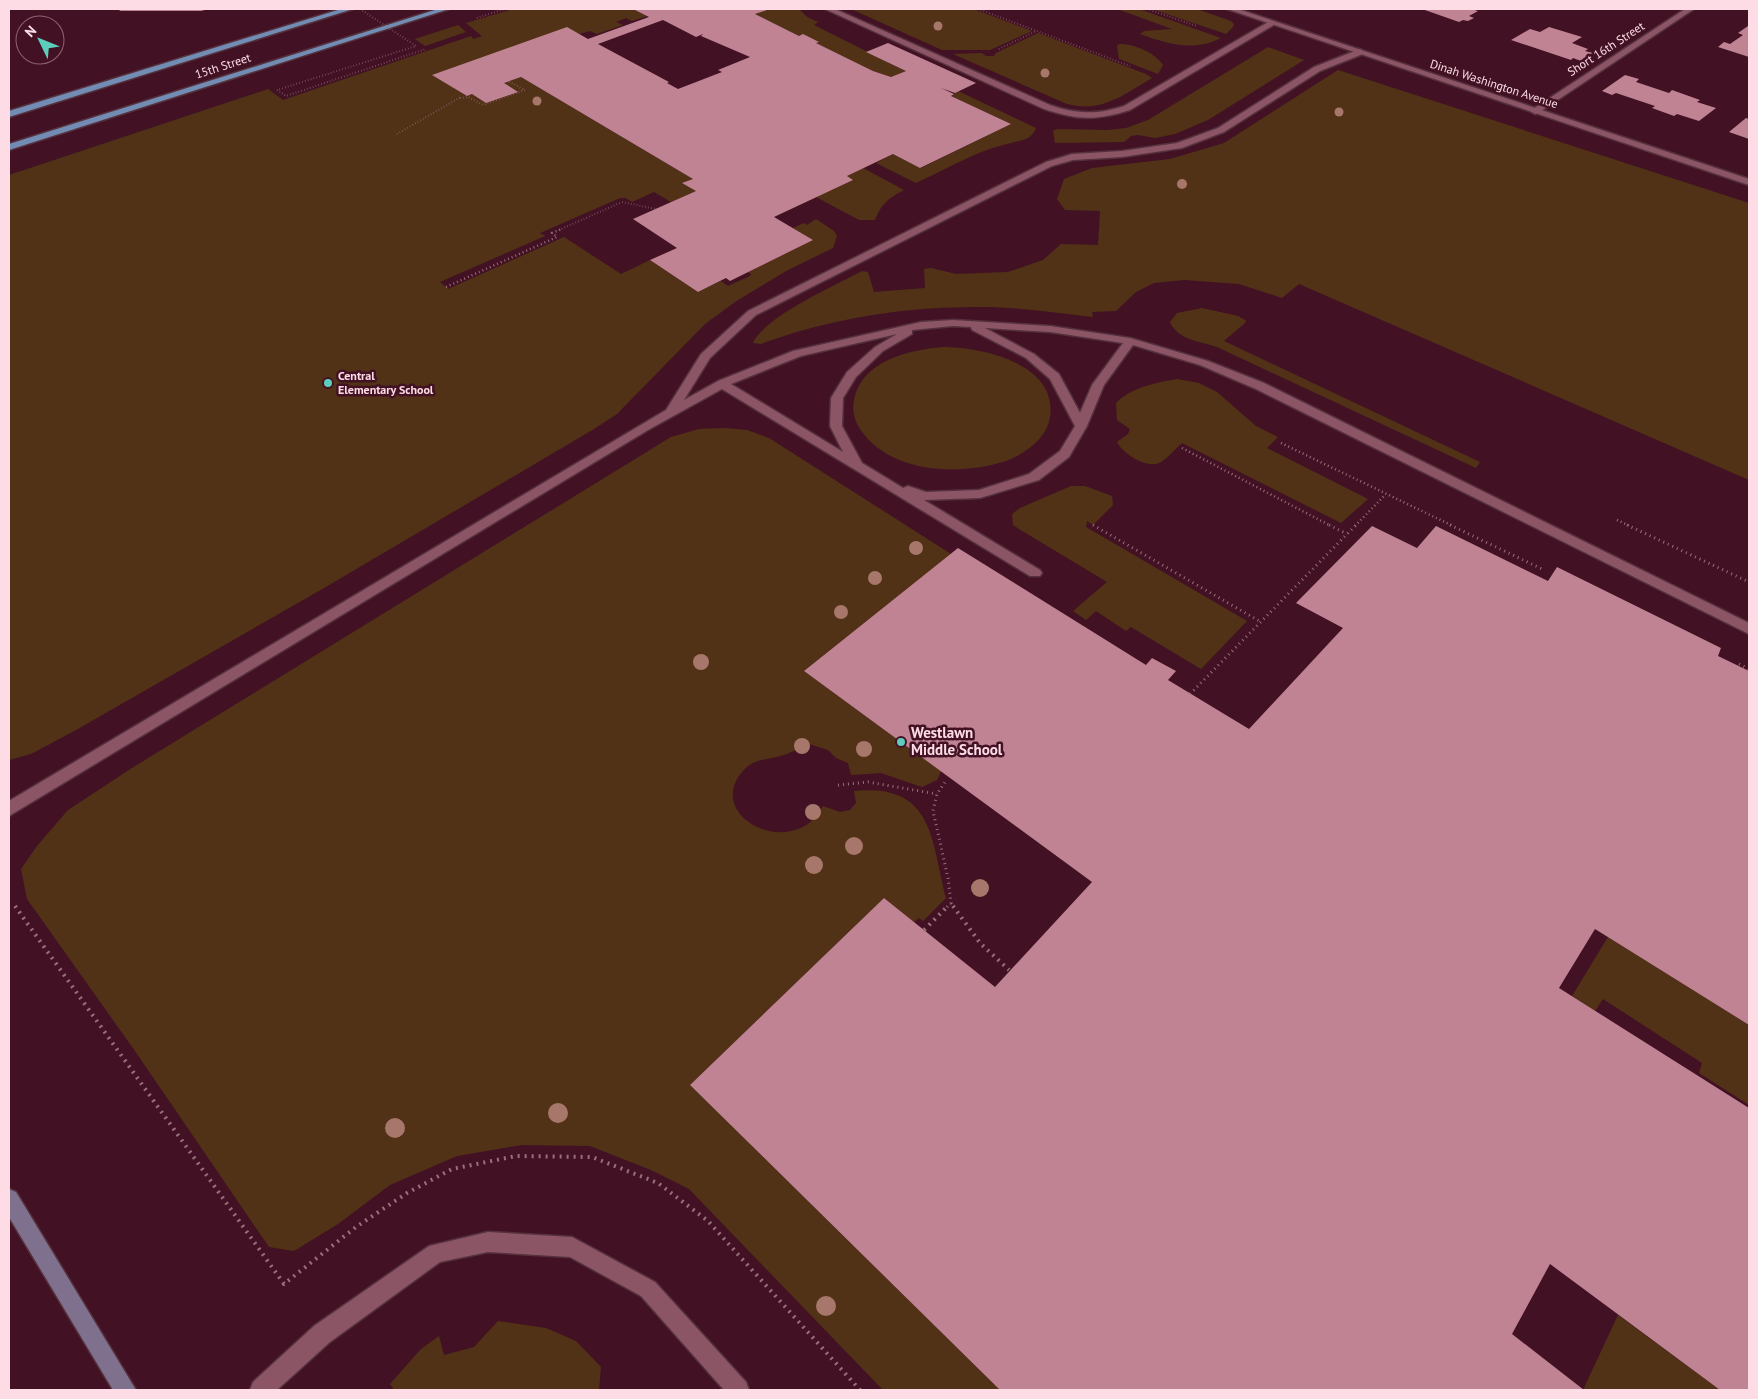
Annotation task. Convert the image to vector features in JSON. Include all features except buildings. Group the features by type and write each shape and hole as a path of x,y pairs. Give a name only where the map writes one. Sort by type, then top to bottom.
{"main road":[{"name":"15th Street","path":"9,114 349,9"},
{"name":"15th Street","path":"9,147 445,9"},
{"path":"9,1199 125,1390"}],"street":[{"path":"829,9 1047,107 1070,115 1087,118 1107,115 1127,108 1273,23"},
{"name":"Dinah Washington Avenue","path":"1231,9 1749,182"},
{"path":"1252,16 1266,9"},
{"name":"Short 16th Street","path":"1535,111 1690,9"},
{"path":"670,412 705,356 752,313 1049,164 1072,157 1122,154 1179,146 1221,130 1320,67 1360,52"},
{"path":"9,809 670,412 722,384 796,353 921,325 968,324 1050,329 1130,341 1204,363 1260,386 1749,629"},
{"path":"968,324 1030,356 1055,377 1081,426"},
{"path":"857,465 836,426 837,398 851,376 880,348 921,325"},
{"path":"883,481 925,496 980,494 1034,477 1065,454 1081,426 1098,385 1130,341"},
{"path":"722,384 1035,573"},
{"path":"261,1390 322,1334 436,1253 488,1242 572,1247 648,1289 738,1390"}],"path":[{"path":"360,9 416,46 278,90 286,96 426,49"},
{"path":"978,9 1172,82"},
{"path":"460,98 468,97 483,105 525,90 508,81"},
{"path":"397,134 465,96"},
{"path":"446,287 557,237 552,233 622,202 656,209"},
{"path":"1281,443 1385,495 1546,571"},
{"path":"1182,448 1347,534"},
{"path":"1190,694 1385,495"},
{"path":"1093,525 1261,622"},
{"path":"1732,660 1749,669"},
{"path":"947,779 937,794 933,811 948,878 951,903 980,944 1009,970"},
{"path":"838,785 868,782 937,794"},
{"path":"924,930 951,903"},
{"path":"15,906 284,1284"}],"shaded area":[{"name":"Central Elementary School","path":"513,9 633,9 648,16 632,21 626,18 616,22 623,25 597,34 590,31 433,75 467,96 521,77 693,179 683,183 696,191 671,202 654,192 632,202 626,198 620,198 540,233 545,236 440,282 448,289 564,237 621,274 650,260 698,292 721,281 728,286 750,276 751,274 748,272 812,240 793,228 804,223 807,225 816,219 834,231 837,236 833,248 786,271 735,302 705,324 617,414 594,429 324,588 76,730 31,754 9,760 9,175 268,89 283,100 471,36 473,39 482,36 466,23"},
{"path":"770,9 799,9 807,17 818,22 814,25 906,71 891,77 873,71 816,43 818,42 803,35 799,36 755,14"},
{"path":"851,9 973,9 1032,31 990,50 942,50"},
{"path":"1117,9 1139,9 1221,38 1201,45 1191,46 1161,41 1140,34 1144,31 1172,29"},
{"path":"1152,9 1197,9 1231,21 1234,24 1226,34"},
{"path":"458,25 466,32 425,46 415,39"},
{"path":"1038,33 1146,74 1152,78 1112,101 1091,106 1080,106 1067,104 953,54 982,53 986,56 994,56 996,53"},
{"path":"1119,44 1137,47 1155,57 1163,65 1158,74 1119,59 1117,46"},
{"path":"1268,47 1304,60 1208,120 1175,134 1155,138 1138,135 1131,136 1124,142 1055,143 1053,131 1057,129 1108,130 1126,128 1148,120"},
{"path":"1338,70 1749,203 1749,480 1299,284 1282,298 1239,284 1184,280 1154,283 1136,292 1116,311 1092,312 1093,317 997,307 955,307 898,311 814,327 761,344 753,343 760,333 785,312 862,271 868,272 874,292 925,288 924,269 931,268 956,274 1008,272 1043,260 1061,244 1098,245 1100,211 1065,210 1057,199 1064,179 1092,168 1170,159 1224,143"},
{"path":"958,91 1036,128 1034,132 1026,139 986,150 916,183 876,163 893,154 921,168 1011,124 951,96"},
{"path":"863,168 904,190 886,202 875,220 859,220 816,197 852,180 847,176"},
{"path":"1202,308 1238,316 1245,320 1246,322 1224,341 1480,462 1476,468 1217,347 1190,339 1178,333 1170,322 1177,313"},
{"path":"942,347 976,350 995,355 1014,362 1030,371 1042,383 1049,398 1050,417 1045,432 1040,438 1027,450 1006,461 968,469 927,468 907,463 889,455 873,444 860,429 855,419 853,411 854,400 858,387 876,367 888,360 915,351"},
{"path":"1177,379 1199,383 1217,392 1256,426 1278,437 1267,448 1368,499 1341,523 1182,443 1164,460 1156,464 1149,464 1130,456 1117,442 1128,434 1130,429 1117,420 1116,403 1137,389"},
{"path":"726,428 747,430 769,438 951,554 804,671 941,771 937,780 922,787 881,773 851,775 848,763 836,758 828,750 809,744 784,755 759,761 748,766 736,781 733,796 737,809 746,820 760,828 775,832 792,831 808,824 823,806 840,812 850,810 856,803 854,791 880,791 900,796 914,806 924,820 937,856 946,898 923,921 919,918 914,922 884,898 690,1085 1000,1390 883,1390 689,1189 651,1170 590,1146 522,1145 457,1156 390,1185 338,1224 294,1251 269,1247 135,1051 27,899 21,869 37,846 68,810 132,768 671,437 699,429"},
{"path":"1071,486 1085,486 1112,496 1113,505 1093,525 1087,521 1086,527 1247,621 1201,669 1131,627 1126,631 1096,611 1086,620 1073,611 1107,582 1013,525 1012,514 1020,508"},
{"path":"1608,937 1749,1025 1749,1105 1699,1073 1702,1063 1603,999 1595,1011 1572,996"},
{"path":"1618,1315 1720,1390 1583,1390"},
{"path":"498,1321 546,1328 576,1341 601,1367 599,1390 394,1390 390,1384 421,1349 439,1336 444,1355 474,1347"}],"place":[{"name":"Central Elementary School","path":"328,383"},
{"name":"Westlawn Middle School","path":"901,742"}]}
